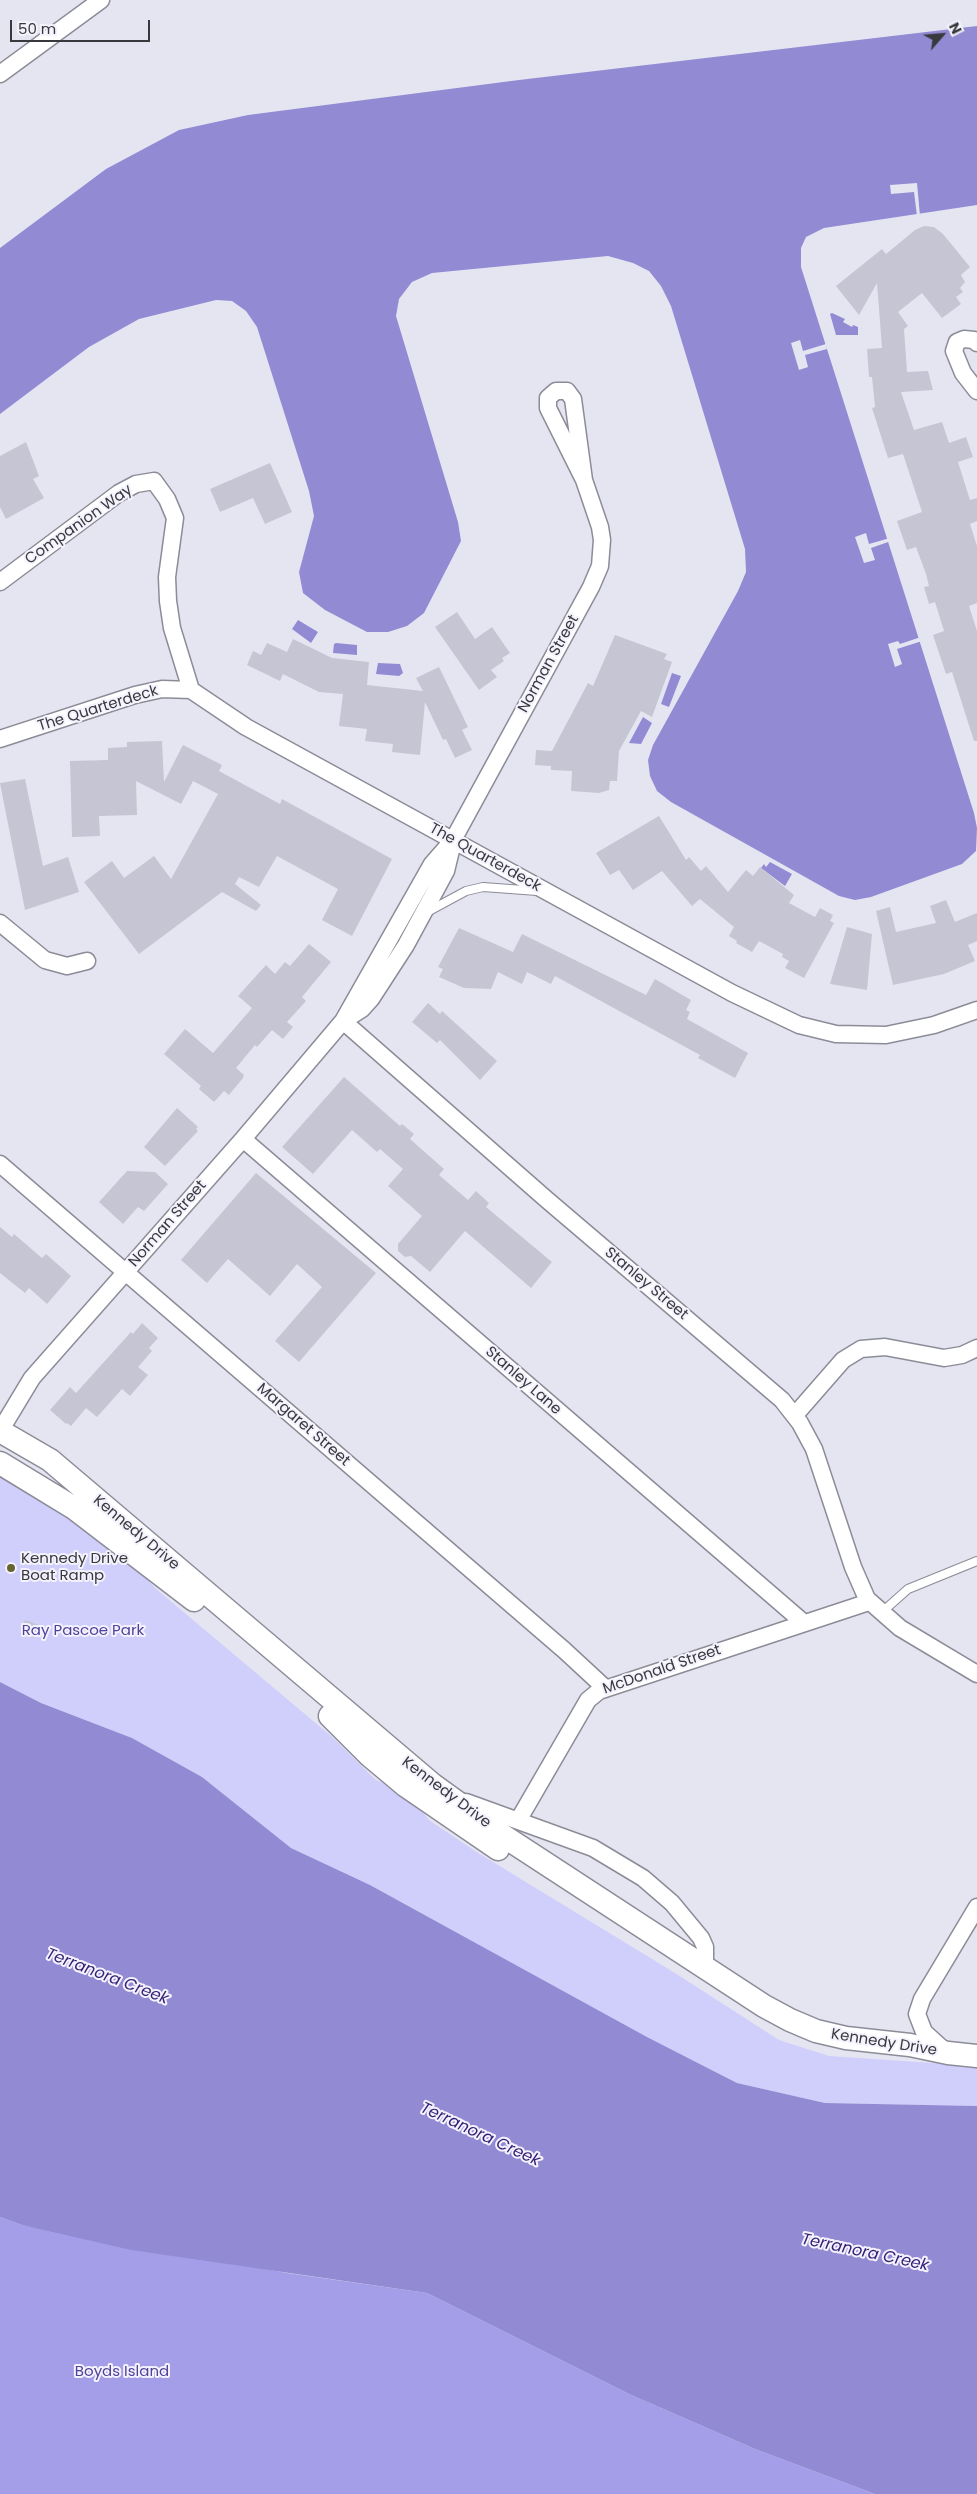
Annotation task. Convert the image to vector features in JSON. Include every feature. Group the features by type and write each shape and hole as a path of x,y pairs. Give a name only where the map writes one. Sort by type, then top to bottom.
{"street":[{"path":"0,74 101,0"},
{"path":"977,343 974,340 964,339 957,342 954,351 963,373 977,391"},
{"name":"Norman Street","path":"2,1425 32,1378 243,1139 343,1021 432,864 453,840 591,588 600,566 602,540 584,480"},
{"name":"Companion Way","path":"0,582 119,493 136,484 154,481 167,499 175,518 167,578 168,600 172,628 191,690"},
{"name":"The Quarterdeck","path":"0,739 135,695 162,689 191,690 246,727 740,997 799,1025 836,1034 886,1035 934,1024 977,1010"},
{"name":"Norman Street","path":"343,1021 362,1009 392,968 446,871 453,840"},
{"path":"0,924 45,960 70,966 87,961"},
{"name":"Stanley Street","path":"343,1021 546,1199 760,1380 795,1415 814,1449 856,1573 875,1607"},
{"name":"Stanley Lane","path":"243,1139 804,1623"},
{"name":"Margaret Street","path":"0,1164 557,1644 604,1687"},
{"path":"795,1415 843,1360 861,1349 885,1347 944,1358 962,1355 977,1348"},
{"name":"Kennedy Drive","path":"2,1425 50,1460 418,1772 505,1837 764,2006 816,2031 846,2038 910,2045 948,2053 977,2056"},
{"path":"0,1443 60,1484 82,1504 102,1529"},
{"name":"Kennedy Drive","path":"0,1463 74,1508 252,1645 304,1690 369,1755 406,1786 451,1819 572,1893 759,2016 809,2041 837,2048 910,2056 948,2053"},
{"path":"875,1607 914,1637 977,1674"},
{"name":"McDonald Street","path":"519,1819 588,1700 604,1687 804,1623 875,1607"},
{"path":"418,1772 462,1800 519,1819 593,1848 643,1878 672,1903 702,1938 705,1947 705,1966"},
{"path":"948,2053 939,2048 924,2032 918,2021 917,2014 922,1999 977,1907"}],"lane":[{"path":"420,919 435,907 466,891 483,887 509,887 553,895"},
{"name":"McDonald Street","path":"875,1607 908,1589 977,1561"}],"green space":[{"name":"Ray Pascoe Park","path":"0,1472 59,1506 143,1574 155,1588 331,1736 376,1780 394,1787 417,1805 429,1820 475,1851 675,1973 779,2040 829,2056 977,2066 977,2106 825,2103 737,2083 647,2037 370,1885 291,1848 202,1777 132,1738 41,1703 0,1682"},
{"name":"Boyds Island","path":"0,2217 22,2225 287,2273 427,2293 629,2394 755,2449 875,2494 0,2494"}],"water":[{"path":"977,26 977,205 824,228 806,237 801,248 801,267 974,813 977,828 976,851 962,864 871,897 855,900 839,896 671,802 657,791 650,776 648,760 653,745 738,591 746,572 745,549 671,306 661,286 649,271 633,263 608,256 432,273 412,282 399,299 396,316 458,522 461,541 424,613 407,626 388,632 367,632 325,610 303,593 299,572 314,516 309,491 257,327 246,311 232,301 216,300 139,319 89,347 0,414 0,248 106,169 179,130 248,115 519,80"},
{"path":"832,313 845,319 843,322 852,327 853,325 858,327 858,335 836,335 830,314"},
{"path":"298,620 318,632 311,643 292,629"},
{"path":"334,644 357,645 357,655 333,653"},
{"path":"378,663 400,664 403,673 399,676 376,674"},
{"path":"672,673 681,676 669,707 661,704"},
{"path":"643,717 652,723 641,744 629,743"},
{"path":"770,862 792,874 785,886 761,868 764,864 766,867"},
{"name":"Terranora Creek","path":"0,1682 41,1703 132,1738 202,1777 291,1848 370,1885 647,2037 737,2083 825,2103 977,2106 977,2494 875,2494 755,2449 629,2394 427,2293 131,2250 22,2225 0,2217"}],"pier":[{"path":"917,183 920,216 917,216 914,192 891,194 890,185"},
{"path":"800,340 803,351 826,344 827,349 805,355 808,367 799,370 791,343"},
{"path":"866,533 869,544 890,538 891,541 871,548 875,560 864,563 855,537"},
{"path":"921,637 922,641 897,649 902,664 895,667 888,644 898,641 900,644"}],"building":[{"path":"924,226 934,227 943,234 970,267 961,275 965,282 960,288 963,292 956,297 961,304 942,318 922,293 898,312 908,326 904,329 907,372 928,371 933,390 901,392 914,430 942,422 949,443 966,437 973,457 958,462 970,500 977,498 977,521 970,524 977,546 977,603 969,606 977,631 977,741 974,741 952,672 946,674 933,635 944,631 935,602 929,604 924,587 929,586 926,574 916,547 907,550 897,521 922,512 903,454 888,458 872,408 875,407 872,377 869,377 867,349 882,348 877,283 859,315 836,286 882,249 886,254 915,230"},
{"path":"26,442 39,476 33,479 44,498 6,519 0,507 0,456"},
{"path":"270,463 292,512 265,524 253,498 220,512 210,489"},
{"path":"457,612 475,639 492,627 510,653 502,658 504,661 491,670 497,677 479,690 435,627"},
{"path":"615,635 667,654 664,659 672,662 652,717 641,711 619,751 617,781 610,781 609,790 599,793 571,791 572,771 551,770 551,766 535,765 536,750 552,751 588,683 593,686"},
{"path":"293,639 332,658 369,662 367,685 423,691 416,678 439,667 468,727 462,730 472,750 455,758 446,739 443,740 425,702 420,755 392,752 393,744 365,741 367,729 339,726 343,694 319,692 283,674 280,681 247,665 253,651 261,655 267,643 287,652"},
{"path":"162,741 164,782 183,745 222,765 219,771 280,804 282,799 392,859 352,936 322,920 338,889 277,856 259,887 239,877 235,884 261,905 256,911 222,892 139,954 84,882 112,861 124,878 154,856 171,879 218,794 193,781 181,804 136,781 137,815 99,816 100,836 72,837 70,761 108,760 108,748 127,747 127,742"},
{"path":"25,779 43,866 68,857 79,892 25,910 0,783"},
{"path":"659,816 686,860 689,857 701,871 706,866 728,892 746,870 753,876 760,867 794,895 789,903 815,917 820,908 833,915 830,921 834,923 804,978 785,968 789,961 782,957 783,954 759,941 752,952 736,943 737,941 729,936 734,927 700,899 692,906 662,871 633,890 619,870 610,875 596,853"},
{"path":"946,900 955,922 977,913 977,941 968,945 975,961 944,974 893,985 876,911 890,907 896,932 936,923 930,906"},
{"path":"847,927 872,934 867,990 830,984"},
{"path":"459,928 513,952 522,934 646,995 655,979 691,1000 686,1010 690,1012 687,1019 748,1053 735,1078 698,1058 700,1055 555,976 551,984 527,972 522,984 498,972 491,989 464,988 439,977 443,969 438,967"},
{"path":"309,944 331,962 302,997 306,1001 287,1022 293,1027 283,1039 272,1030 257,1047 255,1045 236,1068 244,1075 243,1078 229,1095 224,1091 214,1102 199,1089 201,1086 164,1054 185,1029 213,1053 252,1008 238,996 266,965 275,974 285,962 290,966"},
{"path":"428,1003 440,1014 442,1011 497,1061 480,1080 440,1040 437,1043 412,1022"},
{"path":"344,1077 400,1126 402,1124 414,1134 410,1139 444,1169 439,1175 468,1200 476,1191 489,1203 486,1207 552,1262 531,1288 465,1231 430,1272 411,1256 405,1257 398,1251 398,1244 422,1216 388,1186 403,1169 380,1149 377,1152 352,1130 313,1174 282,1147"},
{"path":"177,1108 198,1127 196,1129 198,1131 165,1166 144,1147"},
{"path":"127,1171 155,1172 168,1184 144,1211 138,1207 123,1224 99,1202"},
{"path":"256,1173 376,1273 299,1362 275,1341 322,1287 297,1264 270,1296 228,1259 207,1283 181,1260"},
{"path":"0,1227 12,1237 14,1234 42,1258 46,1254 71,1276 47,1304 29,1288 25,1293 0,1273"},
{"path":"142,1323 158,1338 149,1348 152,1351 138,1367 148,1375 130,1396 122,1389 97,1417 86,1408 71,1426 50,1410 70,1387 76,1393 131,1332 133,1334"},
{"path":"25,1620 39,1625 34,1638 20,1634"}],"place":[{"name":"Kennedy Drive Boat Ramp","path":"11,1568"}]}
